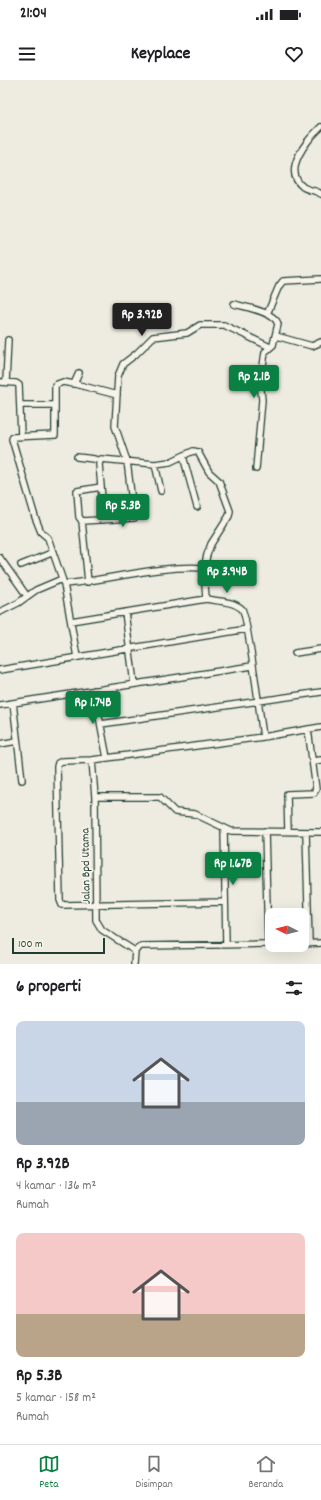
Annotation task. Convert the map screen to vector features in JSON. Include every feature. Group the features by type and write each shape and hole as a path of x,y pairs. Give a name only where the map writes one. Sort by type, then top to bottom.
{"street":[{"path":"321,127 311,136 300,151 296,166 297,177 302,186 321,194"},
{"path":"267,314 283,281 321,279"},
{"path":"234,304 267,314 277,321 276,336 273,345 265,353 260,380 262,400 256,469"},
{"path":"82,521 134,518 127,460 115,426 118,376 122,364 136,354 153,337 187,333 200,325 224,326 270,348"},
{"path":"276,336 312,346 321,342"},
{"path":"8,340 3,382 16,383 19,386 21,405 21,436"},
{"path":"76,384 79,373"},
{"path":"77,657 63,581 48,538 41,532 35,517 12,439 13,437 21,436 55,435 55,385 63,382 76,384 117,395"},
{"path":"21,405 54,405"},
{"path":"77,457 100,461 103,458 156,464 170,462 193,451 198,452 210,472 219,481 230,511 229,516 209,549 204,568 206,599"},
{"path":"183,456 197,508"},
{"path":"100,461 104,520"},
{"path":"156,464 162,491"},
{"path":"88,582 82,521 79,517 77,491 101,488"},
{"path":"21,565 54,552"},
{"path":"0,558 27,596"},
{"path":"0,612 18,603 27,596 63,581 88,582 180,566 204,568"},
{"path":"71,621 206,599 224,602 240,608 243,611 247,629 263,737"},
{"path":"125,612 134,684"},
{"path":"0,670 130,650 247,629"},
{"path":"296,653 321,649"},
{"path":"0,705 252,666"},
{"path":"94,690 107,758"},
{"path":"101,724 321,692"},
{"path":"13,703 22,780"},
{"path":"225,902 64,906 60,900 58,763 62,761 92,760 263,737 321,727"},
{"path":"288,831 287,795 315,792 308,729"},
{"path":"0,744 18,741"},
{"name":"Jalan Bpd Utama","path":"92,760 95,797 96,920 100,927 111,937 135,952"},
{"path":"312,761 321,760"},
{"path":"95,797 160,797 175,812 195,814 231,831 321,832"},
{"path":"224,829 226,944"},
{"path":"265,831 268,908"},
{"path":"306,832 308,908"},
{"path":"309,944 321,943"},
{"path":"134,964 135,952 141,946 265,944"}]}
